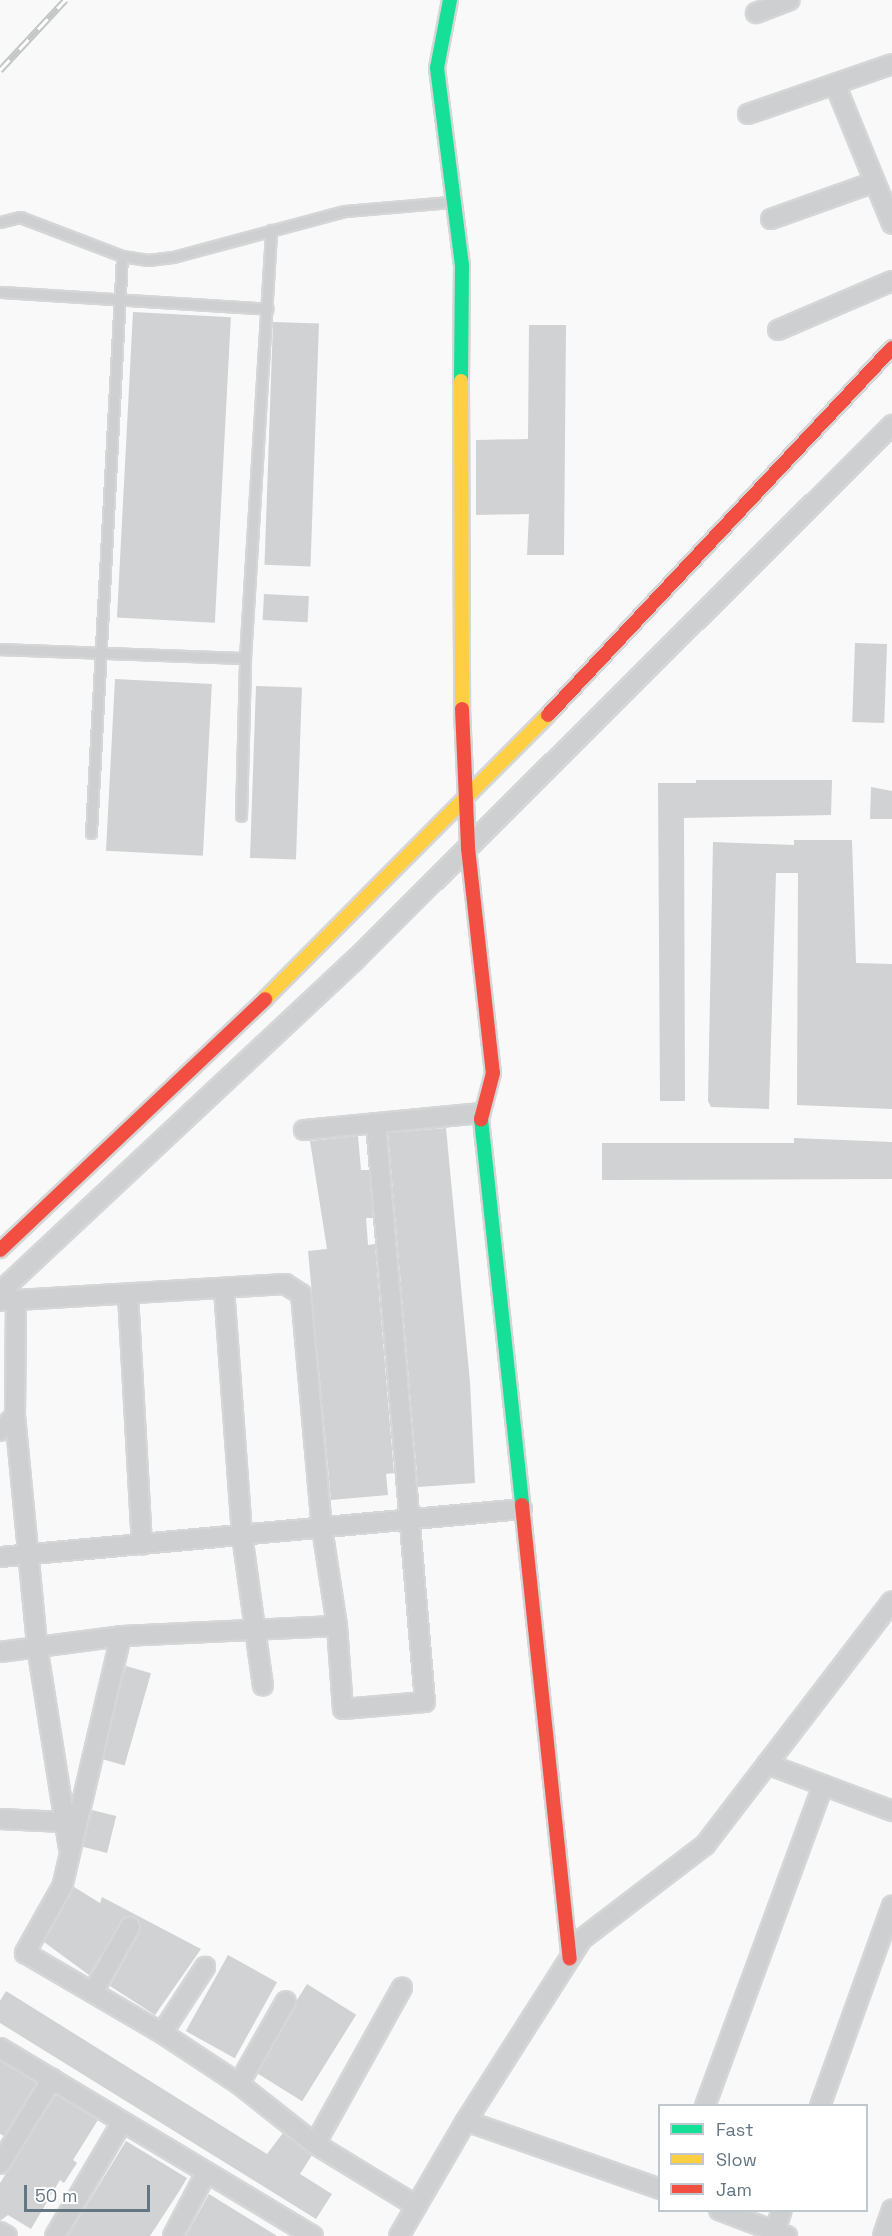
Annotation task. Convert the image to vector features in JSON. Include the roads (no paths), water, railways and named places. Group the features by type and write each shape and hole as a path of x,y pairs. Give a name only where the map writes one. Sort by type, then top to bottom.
{"street":[{"path":"450,0 437,68 462,265 460,671 468,848 494,1073 480,1113 570,1958"},
{"path":"756,13 790,0"},
{"path":"748,114 892,64"},
{"path":"835,84 892,224"},
{"path":"771,219 875,182"},
{"path":"778,330 892,281"},
{"path":"0,1250 319,947 466,800 892,348"},
{"path":"5,1298 356,959 892,425"},
{"path":"304,1130 480,1113"},
{"path":"5,1298 128,1295 285,1284 301,1294 322,1528 337,1626 343,1709 425,1702 412,1520 376,1123"},
{"path":"224,1289 242,1535 264,1686"},
{"path":"128,1295 142,1545"},
{"path":"5,1298 15,1416 31,1554 37,1646 70,1855"},
{"path":"0,1431 15,1416"},
{"path":"0,1557 522,1509"},
{"path":"399,2236 466,2121 582,1939 705,1845 892,1601"},
{"path":"0,1652 121,1636 337,1626"},
{"path":"121,1636 62,1887 25,1953 162,2033 239,2084 315,2144 415,2205"},
{"path":"767,1764 892,1811"},
{"path":"706,2104 823,1785"},
{"path":"0,1819 64,1822"},
{"path":"821,2104 891,1911"},
{"path":"93,1992 130,1927"},
{"path":"162,2033 205,1967"},
{"path":"315,2144 402,1988"},
{"path":"239,2084 286,2001"},
{"path":"0,2048 302,2233"},
{"path":"0,2164 52,2079"},
{"path":"466,2121 658,2188"},
{"path":"55,2236 121,2124"},
{"path":"173,2236 205,2175"},
{"path":"883,2236 892,2210"},
{"path":"722,2212 781,2234 782,2212"},
{"path":"0,2232 7,2236"}],"lane":[{"path":"0,222 20,217 122,256 148,260 173,257 345,211 455,202"},
{"path":"241,816 245,658 272,231"},
{"path":"91,833 122,256"},
{"path":"0,292 267,309"},
{"path":"0,649 245,658"}],"railway":[{"path":"0,70 65,0"}]}
